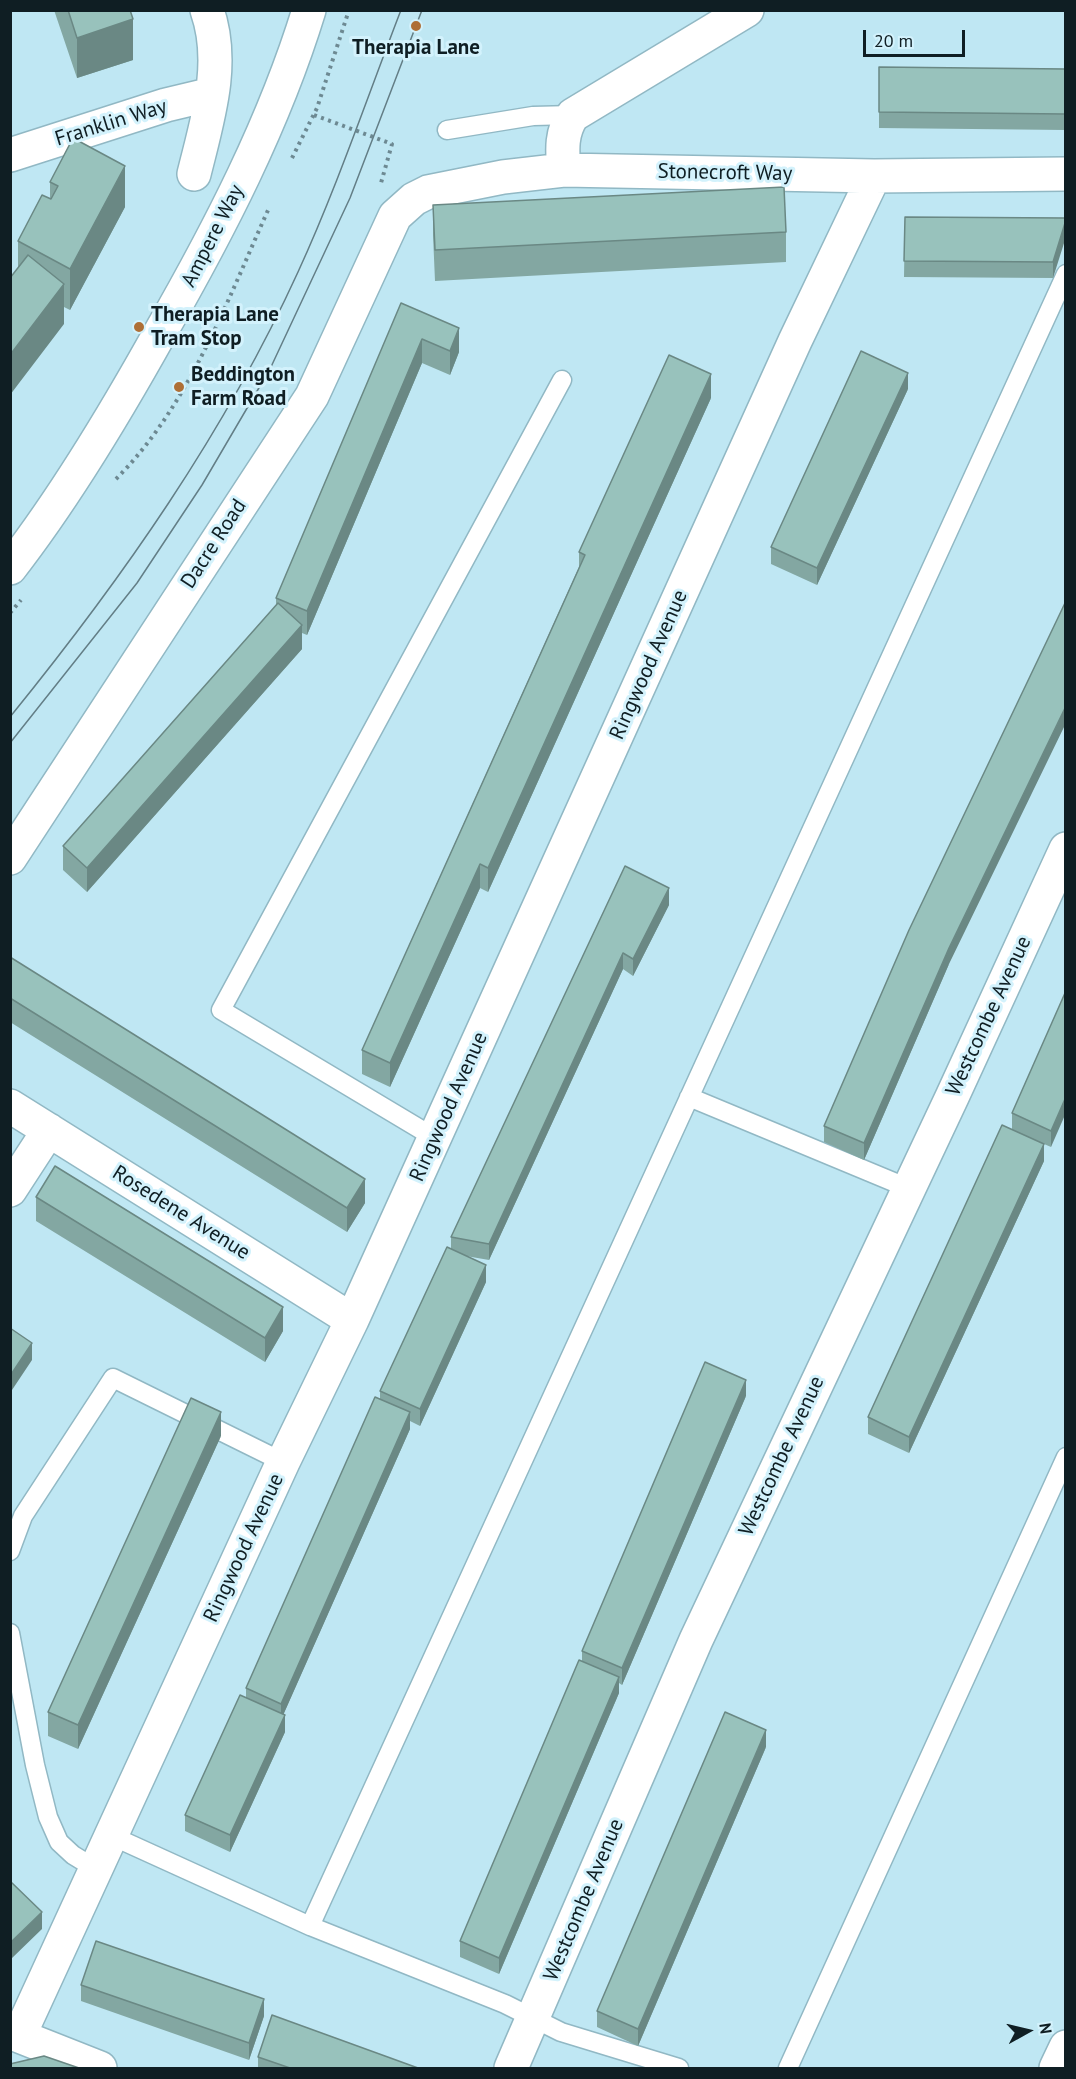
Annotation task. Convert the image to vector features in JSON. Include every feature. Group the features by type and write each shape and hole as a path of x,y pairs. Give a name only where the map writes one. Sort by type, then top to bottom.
{"street":[{"path":"194,174 212,94 215,67 214,31 207,10"},
{"name":"Ampere Way","path":"10,568 117,410 197,269 238,189 273,109 309,10"},
{"path":"564,170 563,139 566,124 573,115 747,10"},
{"name":"Franklin Way","path":"10,155 166,105 212,94"},
{"name":"Stonecroft Way","path":"395,216 414,199 428,192 503,177 564,170 874,176 1065,174"},
{"name":"Ringwood Avenue","path":"15,2033 112,1836 283,1462 352,1320 795,341 874,176"},
{"name":"Dacre Road","path":"10,858 312,396 395,216"},
{"name":"Westcombe Avenue","path":"511,2068 696,1640 1065,849"},
{"name":"Rosedene Avenue","path":"10,1106 352,1320"},
{"path":"10,1190 49,1130"},
{"path":"15,2033 100,2068"},
{"path":"1056,2068 1065,2047"}],"lane":[{"path":"447,130 532,116 573,115"},
{"path":"309,1926 1065,274"},
{"path":"435,1138 221,1010 562,380"},
{"path":"689,1097 908,1188"},
{"path":"10,1551 23,1516 113,1378 283,1462"},
{"path":"788,2068 1065,1456"},
{"path":"10,1633 35,1765 48,1817 59,1842 73,1855 96,1869"},
{"path":"112,1836 309,1926 505,2004 561,2032 679,2068"}],"path":[{"path":"290,163 314,115 350,10"},
{"path":"314,115 392,144 378,193 395,216"},
{"path":"143,452 178,398 209,339 272,199"}],"building":[{"path":"68,10 130,10 133,19 77,38"},
{"path":"879,67 1065,69 1065,114 879,112"},
{"path":"73,138 125,166 70,269 18,241 42,195 51,199 58,186 50,182"},
{"path":"784,187 786,232 435,250 433,205"},
{"path":"905,217 1065,218 1065,223 1053,262 904,261"},
{"path":"28,255 64,284 10,355 10,278"},
{"path":"401,303 459,328 450,351 422,339 307,611 276,598"},
{"path":"861,351 908,373 817,568 771,547"},
{"path":"669,355 711,374 488,868 480,864 390,1063 362,1050 585,555 579,552"},
{"path":"278,603 302,625 87,868 63,846"},
{"path":"1065,603 1065,708 949,948 864,1143 824,1126 909,930"},
{"path":"625,866 669,888 633,959 623,953 489,1244 451,1237"},
{"path":"10,957 365,1179 347,1208 10,998"},
{"path":"1065,993 1065,1099 1051,1131 1012,1113"},
{"path":"1002,1125 1044,1144 909,1437 868,1417"},
{"path":"55,1166 283,1307 265,1338 36,1197"},
{"path":"447,1247 486,1265 420,1409 380,1391"},
{"path":"10,1328 32,1343 10,1376"},
{"path":"705,1362 746,1380 622,1668 582,1651"},
{"path":"375,1397 410,1412 281,1704 246,1688"},
{"path":"191,1398 221,1412 78,1725 48,1712"},
{"path":"579,1660 619,1677 499,1958 460,1941"},
{"path":"240,1695 285,1715 230,1835 185,1815"},
{"path":"725,1712 766,1730 638,2029 597,2011"},
{"path":"10,1881 42,1912 10,1943"},
{"path":"96,1941 264,1999 249,2043 81,1985"},
{"path":"272,2015 418,2068 290,2068 258,2057"},
{"path":"44,2056 79,2068 10,2068 10,2064"}],"tram line":[{"path":"10,717 131,558 204,448 238,390 269,332 312,240 401,10"},
{"path":"10,743 137,583 202,485 270,369 350,198 422,10"}],"place":[{"name":"Therapia Lane","path":"416,26"},
{"name":"Therapia Lane Tram Stop","path":"139,327"},
{"name":"Beddington Farm Road","path":"179,387"}]}
